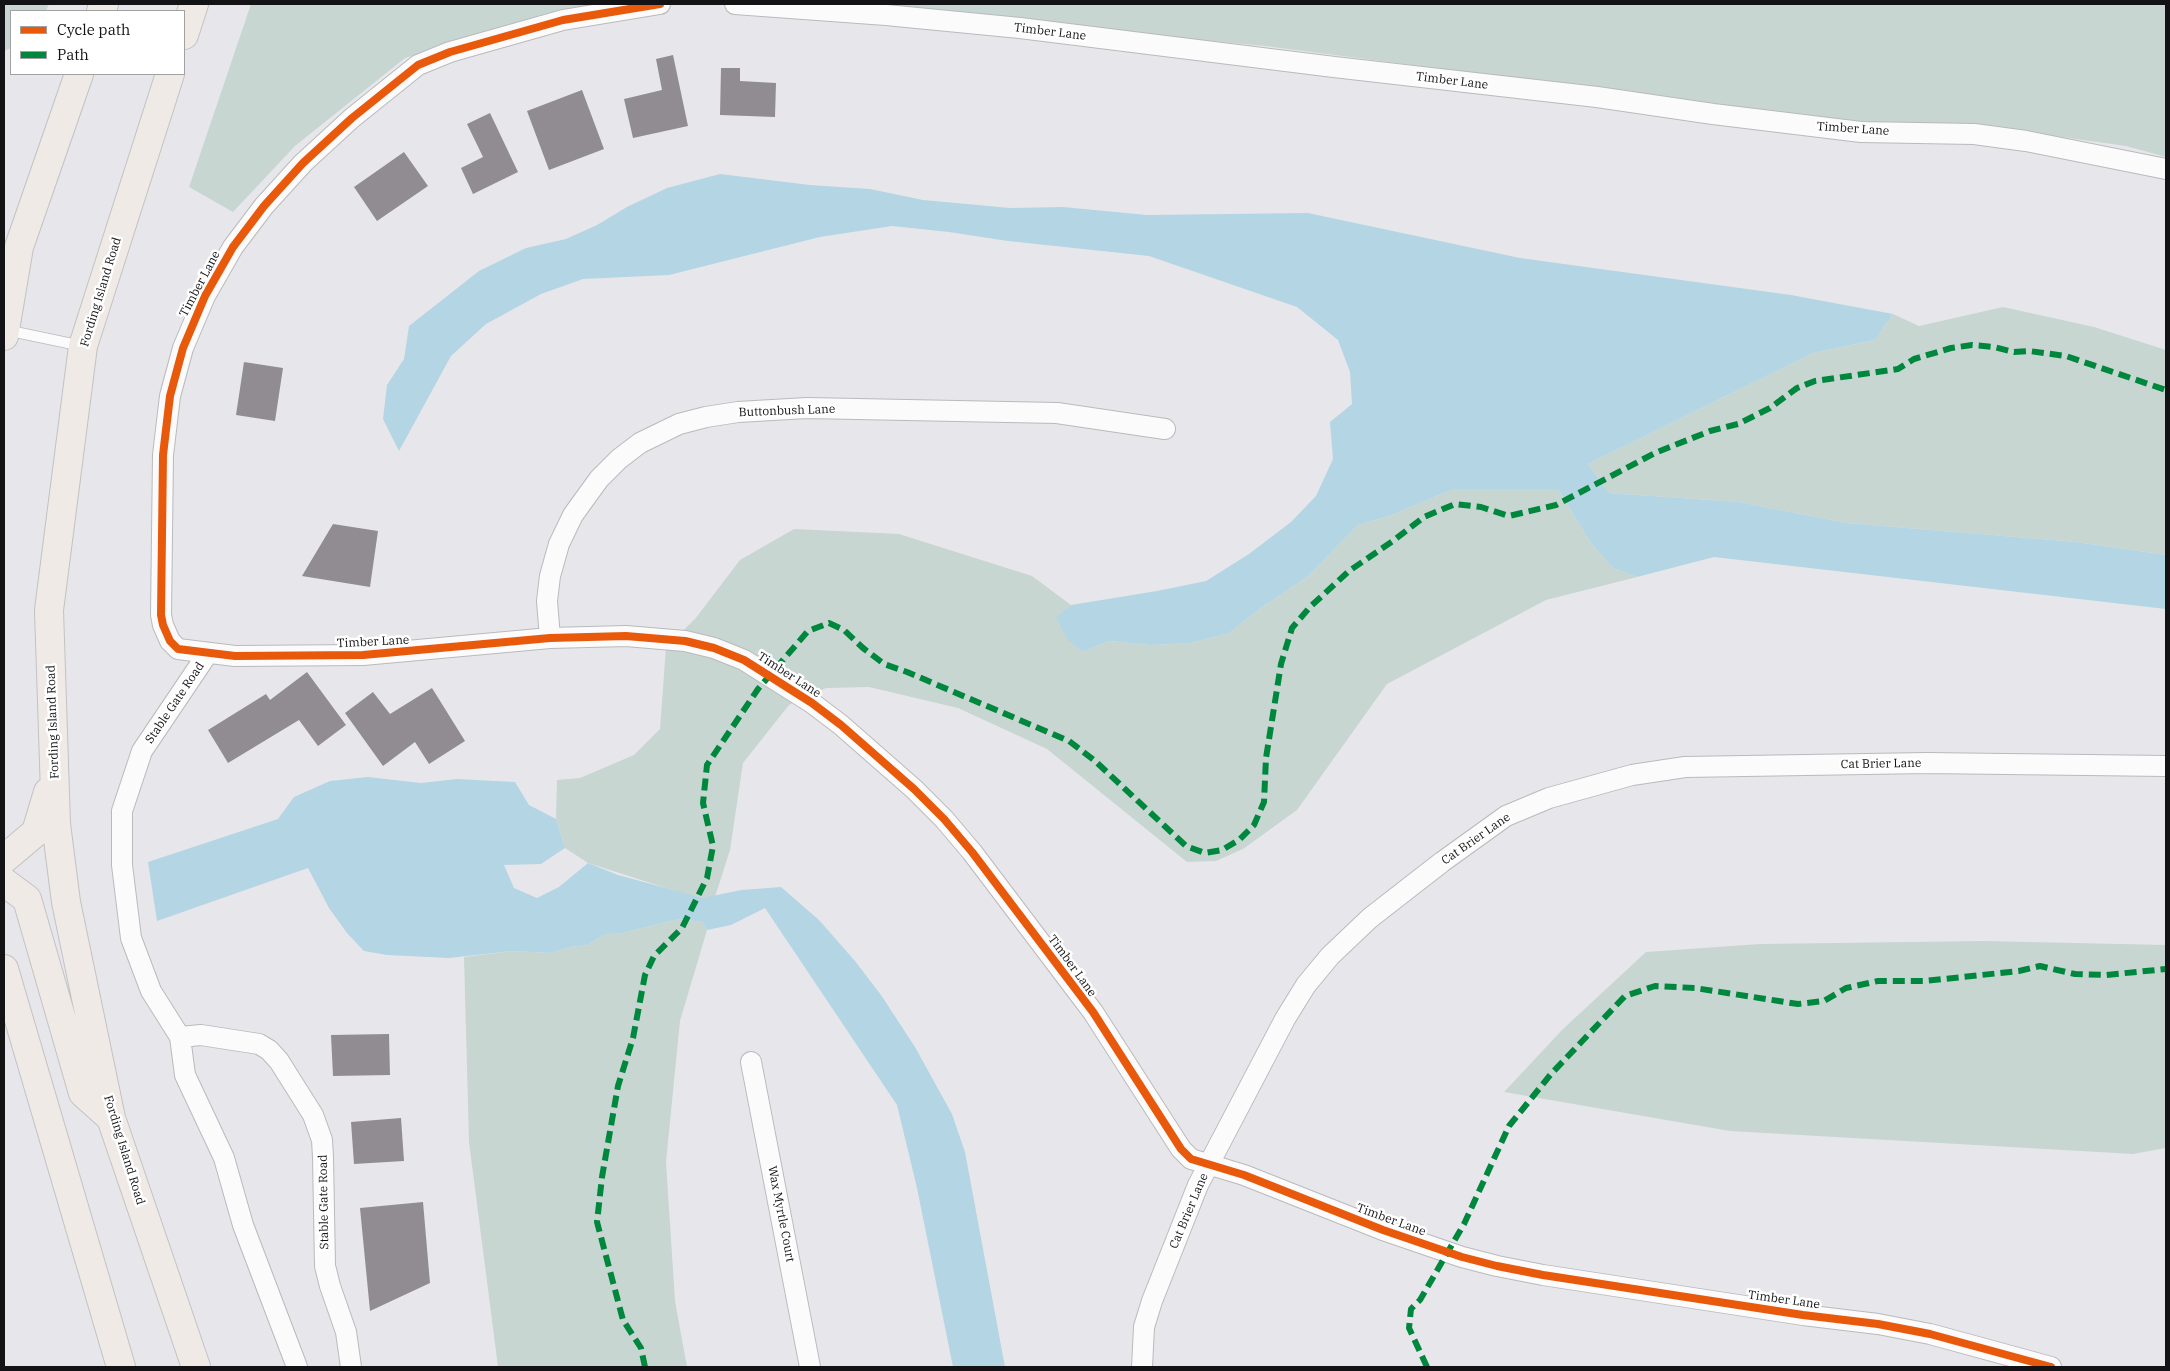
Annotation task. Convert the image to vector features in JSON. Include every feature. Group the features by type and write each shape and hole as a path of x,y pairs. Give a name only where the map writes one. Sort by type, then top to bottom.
{"highway":[{"path":"185,32 194,4"},
{"path":"4,332 19,247 79,75"},
{"name":"Fording Island Road","path":"170,75 83,346 49,610 56,824 66,902 111,1118 196,1367"},
{"path":"4,859 36,832 54,770"},
{"path":"4,882 27,899 83,1093 111,1118"},
{"path":"4,969 121,1367"}],"street":[{"name":"Timber Lane","path":"660,4 563,20 450,52 418,64 352,118 303,163 264,206 233,247 205,296 183,348 170,396 163,455 163,625 170,641 178,649 235,656 363,655 550,638 626,636 685,641 714,648 758,667 812,703 841,725 914,789 972,852 1092,1012 1182,1149 1191,1159 1244,1175 1383,1230 1462,1257 1497,1266 1552,1276 1895,1327 1930,1334 2050,1367"},
{"name":"Timber Lane","path":"735,4 886,15 1020,28 1597,97 1712,114 1861,132 1982,135 2026,141 2166,169"},
{"name":"Buttonbush Lane","path":"550,638 547,601 550,576 559,544 573,515 598,479 618,459 640,443 679,424 706,416 807,408 1056,413 1165,429"},
{"name":"Stable Gate Road","path":"208,654 142,752 122,811 122,865 131,938 151,991 180,1037 185,1075 224,1158 243,1225 297,1367"},
{"name":"Cat Brier Lane","path":"1142,1367 1144,1327 1152,1301 1198,1185 1285,1019 1306,985 1330,956 1370,918 1506,816 1549,798 1632,775 1666,768 1926,763 2166,766"},
{"name":"Stable Gate Road","path":"180,1037 201,1035 259,1044 269,1050 278,1061 314,1115 322,1140 324,1157 325,1266 346,1332 350,1367"},
{"name":"Wax Myrtle Court","path":"751,1062 810,1367"}],"lane":[{"path":"4,332 83,346"}],"shaded area":[{"path":"4,4 49,4 46,10 10,10 10,48 4,51"},
{"path":"251,4 608,4 561,11 405,58 295,146 233,212 189,187"},
{"path":"801,4 2166,4 2166,157 2126,146 1989,127 1858,123 1265,46"},
{"path":"2003,307 2094,327 2166,350 2166,555 2076,542 1847,523 1739,502 1609,493 1588,464 1813,353 1875,340 1893,314 1919,326"},
{"path":"1454,489 1558,489 1590,542 1613,568 1637,577 1546,600 1387,684 1297,810 1243,849 1216,861 1187,862 1047,749 958,708 869,687 826,688 789,705 743,763 730,850 715,897 703,898 682,893 588,863 565,848 556,819 557,780 580,778 634,755 660,729 666,647 695,619 740,560 794,529 899,534 1032,576 1071,605 1057,617 1083,652 1109,641 1151,645 1191,643 1229,633 1261,608 1307,577 1358,525 1389,516"},
{"path":"679,919 704,922 707,930 680,1021 666,1162 675,1301 687,1367 498,1367 469,1142 464,957 512,951 550,953 571,947 588,945 603,935 622,933"},
{"path":"1984,941 2166,945 2166,1148 2133,1154 1730,1131 1504,1092 1563,1029 1646,952 1760,944"}],"water":[{"path":"720,174 810,185 870,189 923,200 1010,208 1063,207 1147,215 1308,213 1520,258 1791,295 1893,314 1875,340 1813,353 1588,464 1609,493 1739,502 1847,523 2076,542 2166,555 2166,609 1714,557 1637,577 1613,568 1590,542 1558,489 1454,489 1389,516 1358,525 1307,577 1261,608 1229,633 1191,643 1151,645 1109,641 1083,652 1067,639 1056,617 1071,605 1206,581 1249,554 1291,522 1316,496 1333,459 1330,422 1352,404 1350,372 1338,340 1297,307 1149,256 892,226 820,237 669,275 583,279 541,294 486,324 451,356 399,451 383,419 387,385 404,359 409,326 479,271 526,248 566,239 667,188"},
{"path":"368,777 421,783 457,779 515,782 529,805 556,819 565,848 541,864 504,865 514,888 537,898 559,887 588,863 618,875 703,898 741,890 781,887 819,920 855,961 881,995 915,1047 952,1114 965,1152 1005,1367 953,1367 917,1188 897,1105 765,908 731,925 707,930 703,922 679,919 622,933 603,935 588,945 571,947 550,953 512,951 449,958 387,955 364,951 347,933 329,908 308,868 157,921 148,862 278,819 294,797 330,781"}],"building":[{"path":"673,55 688,126 633,138 624,99 662,90 656,59"},
{"path":"721,68 740,68 740,81 776,83 775,117 720,115"},
{"path":"582,90 604,149 549,170 527,111"},
{"path":"490,113 518,172 473,194 461,168 483,157 467,124"},
{"path":"404,152 428,186 377,221 354,187"},
{"path":"244,362 283,368 275,421 236,415"},
{"path":"333,524 378,531 370,587 302,576"},
{"path":"307,672 346,725 318,746 299,720 228,763 208,730 266,694 270,700"},
{"path":"432,688 465,741 429,764 415,742 383,766 345,713 373,692 390,714"},
{"path":"389,1034 390,1075 333,1076 331,1035"},
{"path":"401,1118 404,1161 354,1164 351,1122"},
{"path":"423,1202 430,1283 370,1311 360,1208"}],"marked path":[{"path":"645,1367 641,1348 623,1320 597,1222 602,1177 618,1086 633,1038 645,975 654,956 682,928 707,878 713,846 703,803 707,765 758,689 808,631 829,623 844,630 884,664 1069,741 1094,760 1186,846 1205,853 1222,850 1239,840 1254,825 1264,802 1266,758 1281,664 1292,628 1310,607 1349,571 1424,517 1455,504 1481,507 1509,516 1556,505 1655,453 1710,431 1738,424 1770,408 1797,388 1815,381 1898,369 1914,359 1951,348 1972,345 1994,347 2014,352 2029,351 2066,356 2166,390"},
{"path":"1427,1367 1409,1328 1411,1309 1420,1300 1464,1224 1509,1126 1551,1074 1625,996 1655,986 1695,988 1798,1004 1824,1001 1846,988 1878,981 1925,981 2019,971 2040,966 2075,974 2106,975 2166,969"}],"cycle path":[{"path":"660,4 563,20 450,52 418,65 352,118 303,163 264,206 233,247 205,296 183,348 170,396 163,455 161,615 170,641 178,649 235,656 363,655 550,638 626,636 685,641 714,648 744,660 812,703 841,725 914,789 944,819 972,852 1093,1012 1181,1149 1191,1159 1244,1175 1383,1230 1462,1257 1497,1266 1543,1275 1803,1315 1878,1324 1930,1334 2051,1367"}]}
